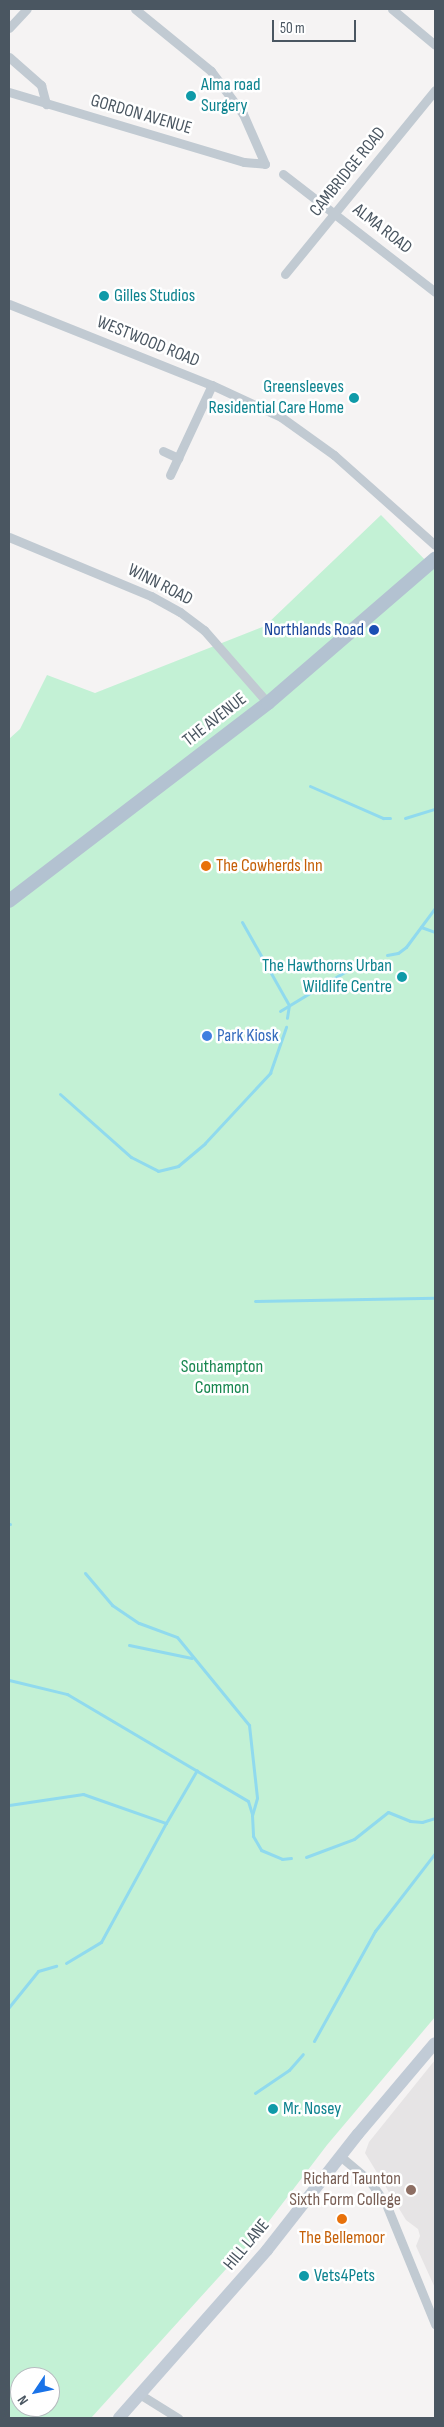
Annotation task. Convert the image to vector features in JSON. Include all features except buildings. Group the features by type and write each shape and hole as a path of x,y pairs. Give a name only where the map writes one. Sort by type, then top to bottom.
{"main road":[{"name":"THE AVENUE","path":"9,901 268,703 435,559"}],"street":[{"path":"9,28 27,9"},
{"name":"GORDON AVENUE","path":"9,92 244,162 265,164 243,114 212,71 135,9"},
{"path":"392,9 435,45"},
{"path":"9,57 41,86 46,104"},
{"name":"CAMBRIDGE ROAD","path":"285,274 435,90"},
{"name":"ALMA ROAD","path":"283,174 435,292"},
{"name":"WESTWOOD ROAD","path":"9,304 212,385 281,417 321,444 435,545"},
{"path":"170,475 212,385"},
{"path":"164,451 178,458"},
{"name":"WINN ROAD","path":"9,538 151,596 180,612 204,630 268,703"},
{"name":"HILL LANE","path":"120,2418 267,2250 340,2156 435,2043"},
{"path":"340,2156 369,2180 386,2204 435,2324"},
{"path":"140,2395 178,2418"}],"shaded area":[{"name":"Richard Taunton Sixth Form College","path":"435,2060 435,2288 416,2246 420,2236 418,2229 406,2220 365,2153 369,2142"}],"green space":[{"name":"Southampton Common","path":"381,515 435,570 435,2017 327,2145 266,2225 91,2418 9,2418 9,739 20,729 47,675 95,693 265,626"}],"waterway":[{"path":"310,786 383,818 390,818"},
{"path":"405,818 435,809"},
{"path":"387,955 398,953 406,947 435,908"},
{"path":"242,922 289,1005 287,1018"},
{"path":"421,927 435,932"},
{"path":"280,1011 346,971"},
{"path":"60,1094 131,1157 158,1171 178,1166 205,1143 270,1073 286,1027"},
{"path":"255,1301 435,1298"},
{"path":"85,1573 112,1605 139,1623 177,1637 249,1725 257,1798 252,1815 253,1836 261,1850 282,1859 291,1858"},
{"path":"129,1645 192,1658"},
{"path":"9,1680 67,1694 248,1801 252,1814"},
{"path":"9,1805 83,1794 166,1823 197,1770"},
{"path":"306,1857 354,1839 388,1812 410,1821 422,1822 435,1818"},
{"path":"66,1963 101,1942 166,1823"},
{"path":"314,2041 375,1931 435,1853"},
{"path":"9,2007 38,1971 56,1966"},
{"path":"255,2093 289,2070 303,2054"}],"place":[{"name":"Alma road Surgery","path":"191,96"},
{"name":"Gilles Studios","path":"104,296"},
{"name":"Greensleeves Residential Care Home","path":"354,398"},
{"name":"Northlands Road","path":"374,630"},
{"name":"The Cowherds Inn","path":"206,866"},
{"name":"The Hawthorns Urban Wildlife Centre","path":"402,977"},
{"name":"Park Kiosk","path":"207,1036"},
{"name":"Mr. Nosey","path":"273,2109"},
{"name":"Richard Taunton Sixth Form College","path":"411,2190"},
{"name":"The Bellemoor","path":"342,2219"},
{"name":"Vets4Pets","path":"304,2276"}]}
